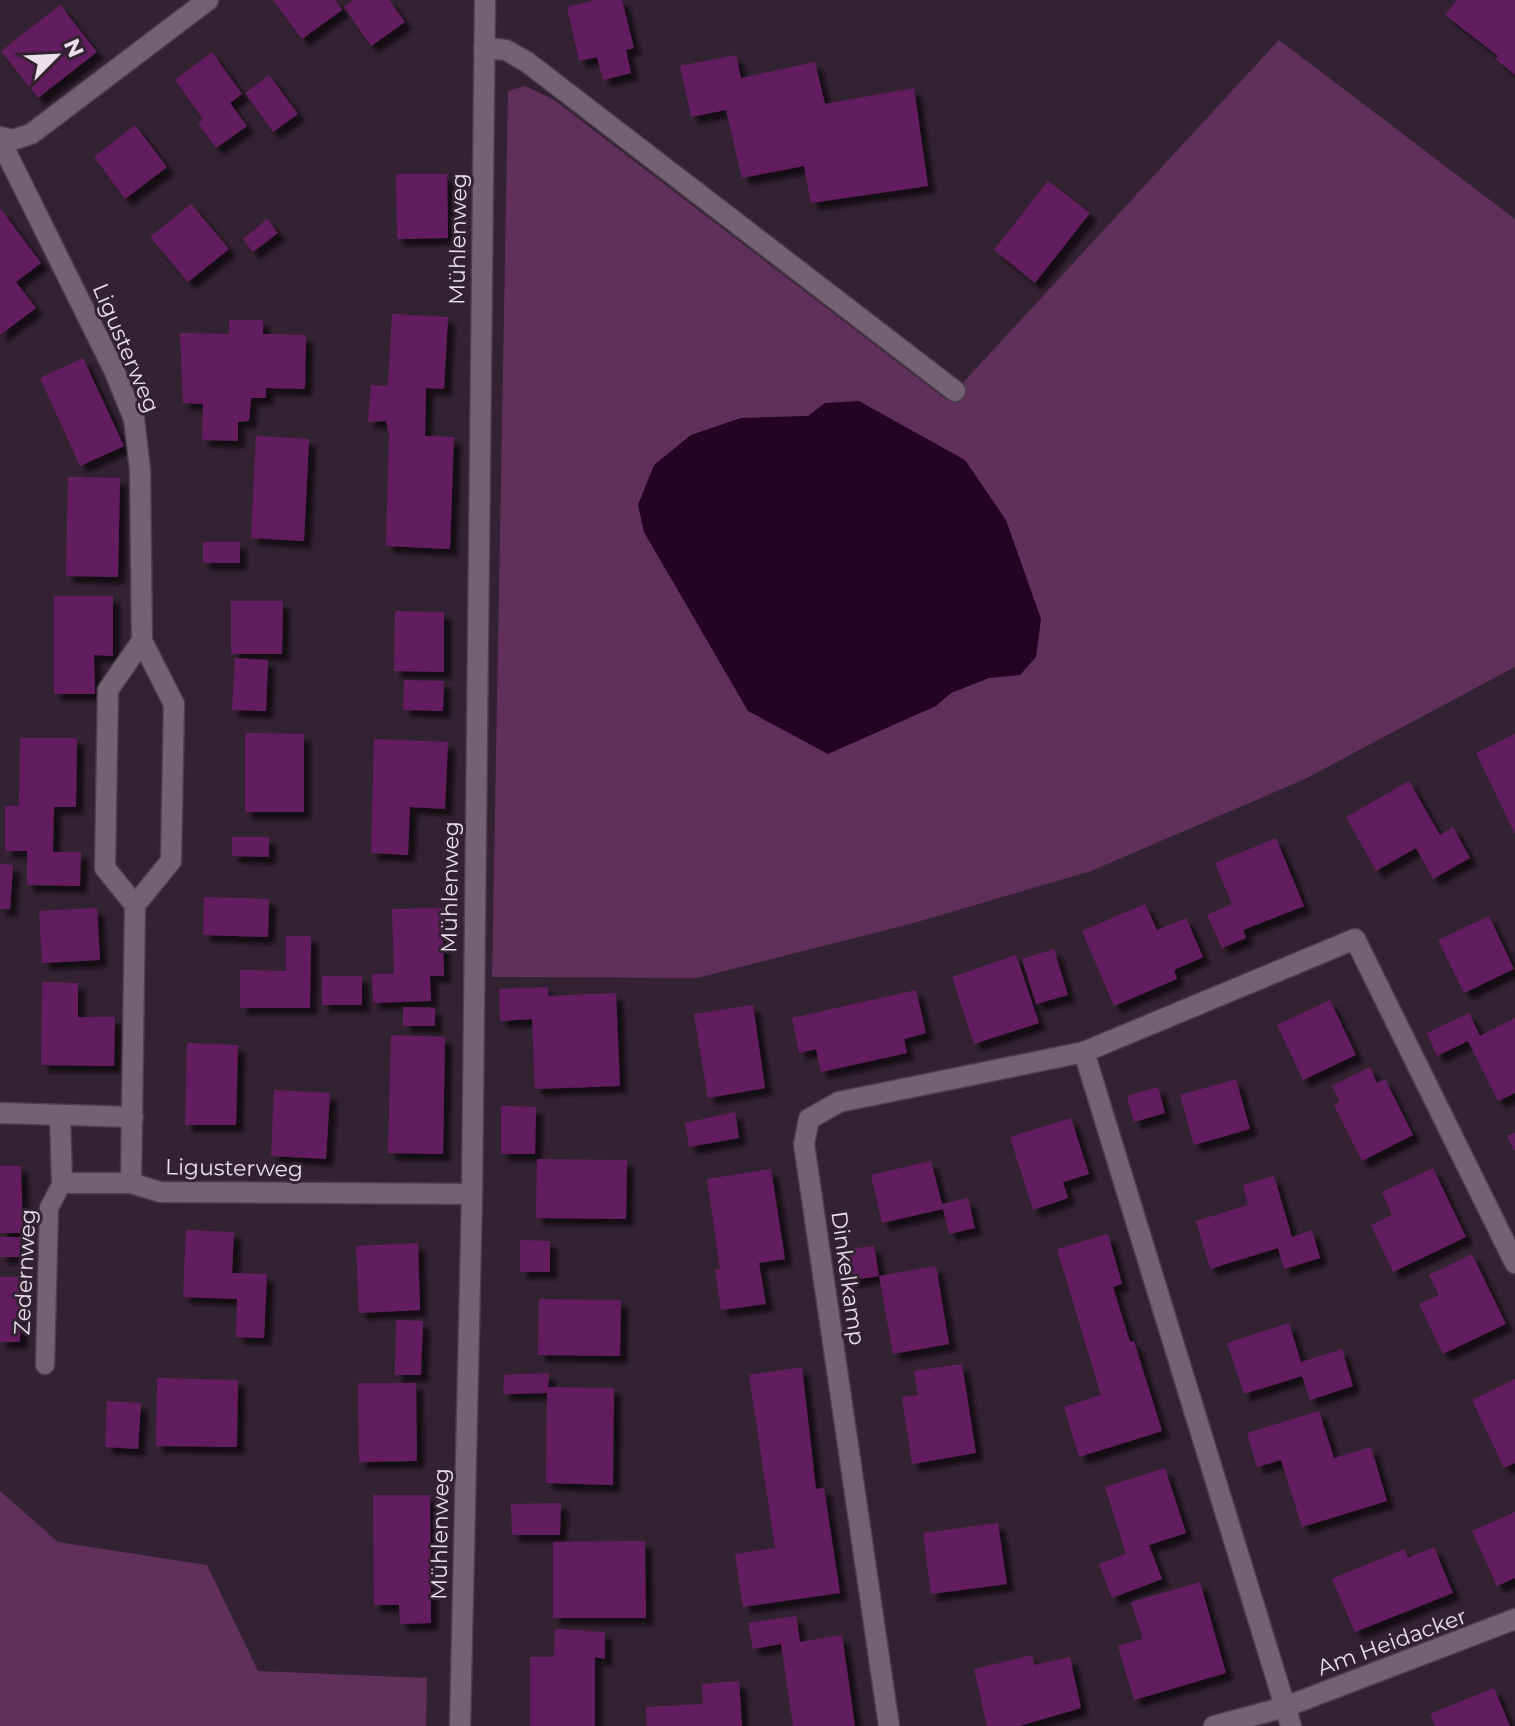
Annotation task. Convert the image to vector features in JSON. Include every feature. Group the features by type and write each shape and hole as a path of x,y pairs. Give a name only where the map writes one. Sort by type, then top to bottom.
{"street":[{"path":"0,139 12,140 31,134 208,0"},
{"name":"Mühlenweg","path":"460,1726 472,1194 485,0"},
{"path":"484,48 506,50 527,62 955,391"},
{"name":"Ligusterweg","path":"0,139 114,370 134,419 140,469 142,641 174,704 171,861 135,905"},
{"path":"62,1183 131,1183 135,905 105,868 108,690 142,641"},
{"name":"Dinkelkamp","path":"889,1726 804,1144 809,1119 839,1102 1084,1052 1355,939 1515,1263"},
{"path":"1084,1052 1288,1717"},
{"path":"0,1113 133,1117"},
{"name":"Zedernweg","path":"60,1116 62,1183"},
{"name":"Ligusterweg","path":"131,1183 160,1192 472,1194"},
{"name":"Am Heidacker","path":"1214,1726 1288,1717 1515,1619"}],"lane":[{"name":"Zedernweg","path":"45,1365 49,1208 62,1183"}],"shaded area":[{"path":"1279,40 1515,219 1515,667 1305,779 1091,871 910,924 697,978 492,977 508,91 524,86 553,99 947,400"},
{"path":"859,401 965,460 1006,520 1041,619 1036,657 1020,675 989,678 951,693 936,706 828,754 748,711 644,532 638,505 654,465 691,435 741,418 808,416 825,403"},
{"path":"0,1491 58,1542 207,1565 258,1671 427,1678 426,1726 0,1726"}],"building":[{"path":"273,0 335,0 342,10 302,39"},
{"path":"354,0 389,0 405,22 371,46 344,7"},
{"path":"596,0 622,0 634,48 626,50 631,73 603,80 597,57 579,61 567,7"},
{"path":"1457,0 1515,0 1515,75 1496,59 1498,56 1445,15"},
{"path":"60,5 97,52 38,98 1,51"},
{"path":"212,52 242,94 230,103 247,126 216,148 198,123 203,119 175,80"},
{"path":"736,55 741,78 815,62 825,104 914,88 928,186 811,203 804,166 742,178 726,110 691,117 680,66"},
{"path":"269,75 298,114 273,132 245,93"},
{"path":"135,125 167,167 125,199 94,157"},
{"path":"396,174 447,174 448,238 397,239"},
{"path":"1048,181 1090,213 1035,283 994,250"},
{"path":"191,204 229,249 188,282 150,237"},
{"path":"0,208 41,263 16,282 36,308 0,335"},
{"path":"267,219 278,233 253,252 243,239"},
{"path":"392,314 448,317 444,389 426,388 425,436 454,437 450,549 386,546 389,435 386,421 368,422 371,385 388,386"},
{"path":"229,320 263,320 263,334 306,335 305,389 266,388 266,398 251,398 249,421 238,422 238,441 202,440 203,404 183,403 180,333 229,334"},
{"path":"83,358 124,446 80,466 40,378"},
{"path":"256,436 309,439 304,541 251,538"},
{"path":"68,477 120,478 118,577 66,576"},
{"path":"203,542 240,542 240,563 203,563"},
{"path":"54,596 113,596 113,656 94,655 95,694 54,694"},
{"path":"231,601 283,601 282,654 231,654"},
{"path":"395,611 444,612 444,672 394,671"},
{"path":"235,658 268,660 266,711 232,710"},
{"path":"404,680 444,681 443,711 403,710"},
{"path":"245,733 304,734 304,812 245,812"},
{"path":"1515,734 1515,834 1476,753"},
{"path":"20,738 77,738 76,807 54,807 53,852 81,852 80,886 27,885 27,851 5,851 5,806 19,806"},
{"path":"374,739 448,742 445,809 410,807 408,855 371,853"},
{"path":"1409,781 1440,835 1453,827 1470,858 1433,879 1416,848 1376,871 1346,817"},
{"path":"232,837 269,837 269,857 232,856"},
{"path":"1276,838 1304,906 1243,930 1246,938 1222,948 1207,915 1232,904 1215,863"},
{"path":"0,864 13,865 10,909 0,909"},
{"path":"204,897 269,899 268,937 203,935"},
{"path":"1145,904 1157,930 1186,918 1203,957 1174,970 1177,979 1114,1006 1082,931"},
{"path":"97,908 100,960 42,963 39,911"},
{"path":"442,908 444,976 430,976 431,1001 373,1003 372,974 394,974 392,909"},
{"path":"1489,916 1514,969 1464,993 1438,940"},
{"path":"286,936 311,936 310,1008 240,1008 240,970 286,971"},
{"path":"1054,949 1068,995 1036,1004 1022,959"},
{"path":"1016,955 1039,1023 974,1044 952,977"},
{"path":"322,976 362,976 362,1005 322,1005"},
{"path":"42,982 78,983 78,1017 115,1017 114,1066 41,1065"},
{"path":"548,987 548,996 616,993 620,1086 535,1089 532,1019 500,1021 499,989"},
{"path":"916,990 926,1033 904,1039 907,1053 821,1072 816,1049 799,1053 792,1018"},
{"path":"1330,1000 1356,1055 1303,1080 1277,1025"},
{"path":"753,1005 765,1088 708,1098 694,1014"},
{"path":"403,1007 435,1008 435,1026 403,1026"},
{"path":"1469,1013 1480,1036 1515,1018 1515,1093 1498,1101 1468,1041 1437,1056 1427,1033"},
{"path":"391,1035 445,1037 443,1154 388,1153"},
{"path":"187,1043 238,1045 236,1125 185,1125"},
{"path":"1370,1067 1377,1083 1385,1079 1413,1135 1362,1161 1334,1105 1340,1102 1332,1086"},
{"path":"1236,1079 1250,1129 1194,1145 1180,1095"},
{"path":"1158,1087 1165,1113 1134,1122 1127,1096"},
{"path":"274,1090 330,1093 326,1159 271,1156"},
{"path":"501,1106 536,1107 535,1154 501,1154"},
{"path":"735,1112 739,1138 689,1147 685,1123"},
{"path":"1071,1118 1089,1174 1063,1182 1068,1198 1033,1210 1010,1137"},
{"path":"1515,1133 1515,1152 1507,1136"},
{"path":"537,1159 627,1160 626,1219 536,1218"},
{"path":"931,1161 942,1204 968,1198 975,1228 949,1234 943,1209 882,1223 871,1175"},
{"path":"0,1166 21,1166 23,1233 0,1233"},
{"path":"1433,1168 1466,1237 1393,1272 1371,1225 1392,1215 1382,1192"},
{"path":"771,1169 785,1259 759,1263 766,1304 721,1310 715,1270 720,1269 707,1179"},
{"path":"1274,1176 1292,1237 1312,1230 1320,1258 1284,1269 1278,1248 1210,1269 1196,1221 1248,1205 1243,1185"},
{"path":"186,1230 234,1232 232,1273 267,1274 264,1338 236,1337 237,1299 183,1297"},
{"path":"1108,1234 1122,1284 1113,1287 1130,1342 1134,1341 1162,1431 1079,1457 1064,1407 1101,1395 1057,1249"},
{"path":"0,1237 20,1237 20,1257 0,1257"},
{"path":"520,1240 550,1241 550,1272 520,1272"},
{"path":"418,1243 420,1310 359,1313 356,1246"},
{"path":"874,1246 879,1276 847,1281 840,1250"},
{"path":"1472,1254 1506,1324 1443,1354 1419,1304 1439,1295 1429,1275"},
{"path":"936,1266 949,1344 893,1354 879,1276"},
{"path":"0,1277 21,1277 20,1342 0,1342"},
{"path":"539,1299 621,1300 620,1356 538,1355"},
{"path":"396,1320 423,1321 421,1375 395,1375"},
{"path":"1289,1323 1301,1362 1342,1349 1353,1386 1310,1400 1302,1376 1244,1394 1227,1343"},
{"path":"962,1364 976,1453 912,1464 902,1397 918,1395 914,1371"},
{"path":"802,1367 816,1489 824,1488 840,1593 743,1607 735,1554 775,1548 749,1375"},
{"path":"549,1373 548,1387 614,1388 613,1485 546,1483 547,1393 503,1394 504,1375"},
{"path":"157,1378 238,1380 237,1447 156,1446"},
{"path":"1515,1379 1515,1463 1504,1468 1472,1400"},
{"path":"358,1383 416,1383 417,1461 359,1462"},
{"path":"107,1401 141,1403 138,1449 105,1447"},
{"path":"1319,1411 1334,1458 1371,1447 1387,1501 1302,1527 1281,1460 1257,1467 1247,1433"},
{"path":"1165,1468 1186,1533 1149,1545 1162,1579 1112,1598 1099,1564 1126,1554 1105,1487"},
{"path":"373,1495 430,1495 431,1623 400,1624 399,1605 374,1605"},
{"path":"561,1503 560,1535 512,1535 511,1504"},
{"path":"1515,1512 1515,1578 1497,1586 1472,1531"},
{"path":"998,1523 1007,1584 931,1594 923,1533"},
{"path":"645,1541 646,1618 553,1618 553,1542"},
{"path":"1434,1547 1453,1593 1355,1632 1332,1579 1404,1549 1408,1558"},
{"path":"1200,1582 1226,1673 1134,1700 1118,1646 1143,1639 1131,1602"},
{"path":"796,1616 800,1642 842,1635 855,1726 793,1726 781,1644 753,1649 748,1623"},
{"path":"555,1629 605,1632 605,1659 595,1657 595,1726 530,1726 530,1657 554,1657"},
{"path":"1032,1655 1034,1665 1070,1657 1081,1708 1019,1726 987,1726 974,1669"},
{"path":"739,1681 742,1726 647,1726 646,1707 703,1704 702,1684"},
{"path":"1494,1688 1510,1726 1435,1726 1430,1714"}]}
